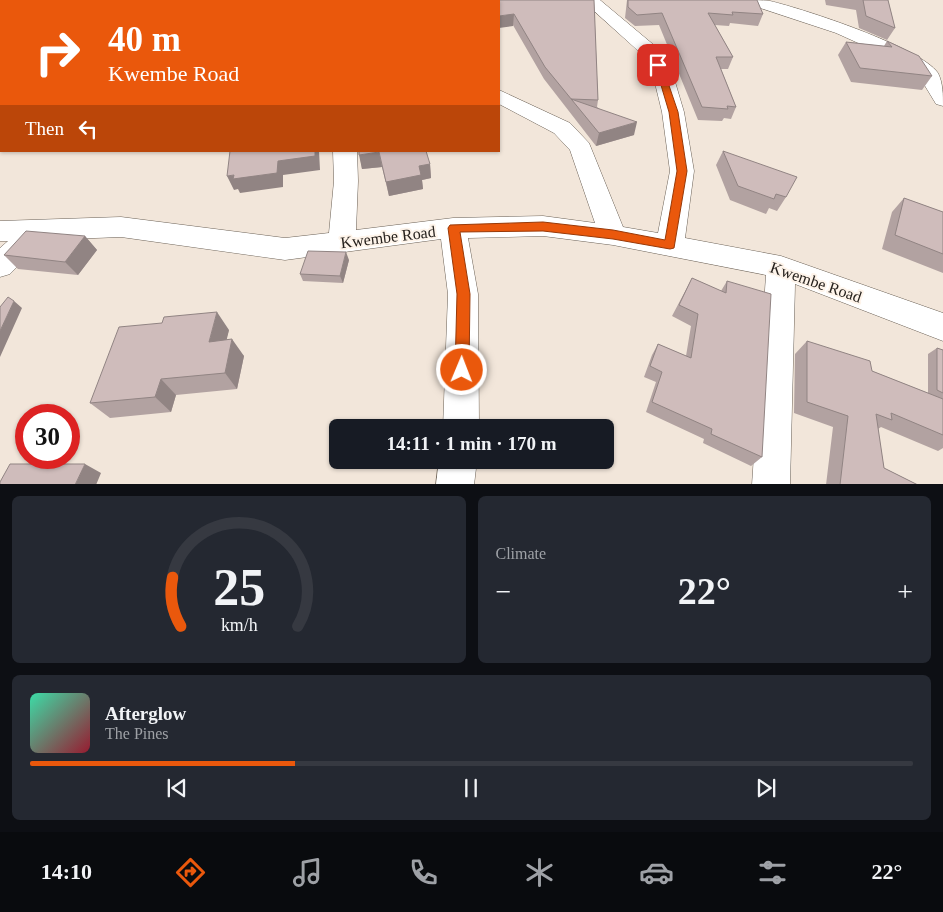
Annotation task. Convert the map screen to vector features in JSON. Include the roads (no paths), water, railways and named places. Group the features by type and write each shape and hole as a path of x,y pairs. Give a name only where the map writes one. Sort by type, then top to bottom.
{"street":[{"path":"590,0 654,54 664,75 673,112 682,171 670,245"},
{"path":"751,0 842,30 905,57 923,67 930,75 943,100"},
{"path":"500,97 562,128 581,148 613,235"},
{"path":"342,243 346,181 345,152"},
{"name":"Kwembe Road","path":"0,231 120,227 285,249 454,228 543,226 613,235 781,267 943,327"},
{"path":"454,228 463,294 461,419"},
{"path":"0,266 36,229"},
{"path":"771,484 781,267"},
{"path":"455,484 457,469"}]}
